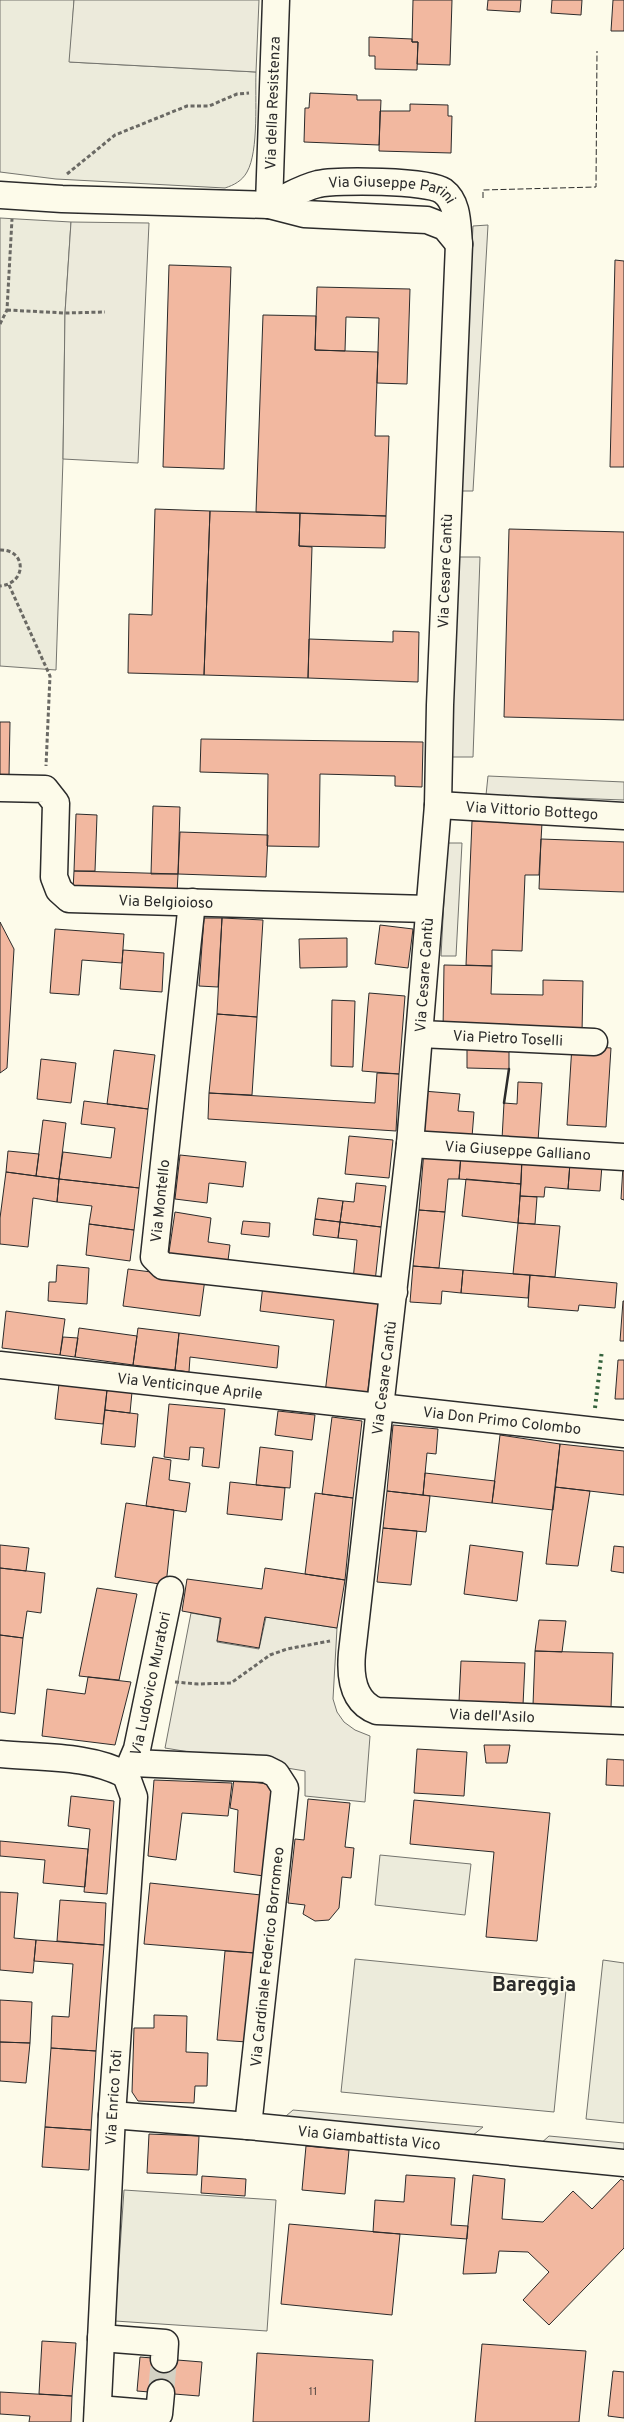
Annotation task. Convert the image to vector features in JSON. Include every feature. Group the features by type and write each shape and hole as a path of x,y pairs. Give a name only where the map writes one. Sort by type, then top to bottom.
{"street":[{"name":"Via della Resistenza","path":"269,205 276,0"},
{"name":"Via Giuseppe Parini","path":"269,205 317,184 354,181 426,185 443,191 455,206 459,244"},
{"name":"Via Giuseppe Parini","path":"7,195 62,199 269,205 304,214 427,220 445,226 459,244"},
{"name":"Via Cesare Cantù","path":"362,1702 356,1691 351,1669 410,1144 438,805 440,705 459,244"},
{"path":"0,788 45,789"},
{"name":"Via Belgioioso","path":"45,789 56,803 54,877 59,890 69,899 428,909"},
{"name":"Via Vittorio Bottego","path":"438,805 624,816"},
{"name":"Via Montello","path":"192,902 154,1257 163,1266 394,1292"},
{"name":"Via Pietro Toselli","path":"420,1034 594,1042"},
{"name":"Via Giuseppe Galliano","path":"410,1144 624,1158"},
{"name":"Via Venticinque Aprile","path":"0,1365 381,1407"},
{"name":"Via Don Primo Colombo","path":"381,1407 624,1434"},
{"name":"Via Ludovico Muratori","path":"129,1769 152,1678 170,1590"},
{"name":"Via dell'Asilo","path":"362,1702 377,1711 624,1721"},
{"path":"0,1754 93,1762 115,1769 129,1769"},
{"name":"Via Cardinale Federico Borromeo","path":"129,1769 266,1769 276,1774 285,1788 248,2126"},
{"name":"Via Enrico Toti","path":"97,2415 112,2115 134,1797 129,1769"},
{"name":"Via Giambattista Vico","path":"112,2115 248,2126 624,2163"},
{"path":"102,2338 165,2343 164,2359"},
{"path":"97,2415 159,2414 161,2393"}],"path":[{"path":"62,199 67,174 115,135 187,106 209,106 237,94 273,88"},
{"path":"0,324 7,310 7,195"},
{"path":"7,310 65,314 105,312"},
{"path":"0,550 12,552 19,559 20,569 17,579 9,585 0,586"},
{"path":"9,585 50,676 45,789"},
{"path":"152,1678 198,1684 231,1683 270,1655 287,1649 336,1640"}],"shaded area":[{"path":"0,0 74,0 70,62 256,72 255,138 251,163 243,178 232,186 225,188 56,179 0,172"},
{"path":"74,0 259,0 256,72 69,62"},
{"path":"0,218 71,222 65,313 63,459 56,670 0,666"},
{"path":"71,222 149,223 138,463 63,459 65,313"},
{"path":"488,225 473,491 460,491 473,226"},
{"path":"458,557 480,557 473,757 449,757"},
{"path":"488,776 624,782 624,800 486,795"},
{"path":"447,843 462,843 456,956 441,956"},
{"path":"191,1613 220,1618 217,1642 259,1649 266,1617 337,1628 333,1699 337,1712 344,1722 355,1730 370,1736 365,1802 305,1796 305,1771 165,1748"},
{"path":"380,1855 471,1864 465,1915 375,1905"},
{"path":"355,1959 567,1980 554,2112 341,2092"},
{"path":"603,1960 624,1963 624,2123 586,2119"},
{"path":"293,2110 483,2127 467,2140 279,2122"},
{"path":"549,2136 624,2143 624,2154 539,2145"},
{"path":"124,2190 276,2200 267,2331 115,2321"}],"building":[{"path":"413,0 452,0 450,65 417,64 418,42 412,42"},
{"path":"488,0 521,0 520,12 487,10"},
{"path":"552,0 582,0 581,15 551,13"},
{"path":"613,0 624,0 624,31 611,31"},
{"path":"369,37 412,39 412,42 418,42 417,70 375,69 375,56 369,56"},
{"path":"310,93 357,95 357,100 381,100 379,145 304,142 305,108 309,108"},
{"path":"410,104 448,105 448,116 452,116 451,153 379,151 380,111 410,111"},
{"path":"615,260 624,261 624,467 610,467"},
{"path":"169,265 231,267 224,469 163,467"},
{"path":"317,287 410,289 407,384 377,383 379,318 346,317 345,351 315,350"},
{"path":"263,315 316,316 315,350 378,352 375,436 389,436 386,516 256,512"},
{"path":"155,509 210,511 204,675 128,673 129,614 152,615"},
{"path":"210,511 300,513 299,546 312,547 308,678 204,675"},
{"path":"300,513 386,516 385,548 299,546"},
{"path":"509,529 624,532 624,720 504,717"},
{"path":"393,631 419,632 418,682 308,678 309,639 393,642"},
{"path":"0,722 10,722 9,777 0,777"},
{"path":"201,739 423,742 422,787 395,786 395,776 320,774 319,847 267,846 268,774 200,772"},
{"path":"153,806 180,807 178,874 151,874"},
{"path":"76,814 97,815 95,871 74,871"},
{"path":"472,821 542,823 539,875 525,875 522,951 492,950 492,966 466,965"},
{"path":"180,832 268,835 266,877 178,874"},
{"path":"541,839 624,842 624,892 539,889"},
{"path":"74,871 178,874 177,894 73,890"},
{"path":"204,918 222,918 218,987 199,986"},
{"path":"222,918 263,920 257,1017 217,1014"},
{"path":"0,922 14,949 7,1068 0,1073"},
{"path":"380,925 413,929 408,968 375,964"},
{"path":"55,929 124,934 122,963 82,960 79,995 50,993"},
{"path":"347,938 347,967 300,968 299,939"},
{"path":"123,950 164,953 162,992 120,989"},
{"path":"444,965 492,966 491,994 543,995 543,980 583,981 582,1033 443,1031"},
{"path":"369,993 405,996 399,1074 362,1071"},
{"path":"332,1000 355,1001 353,1067 331,1066"},
{"path":"217,1014 257,1017 252,1095 209,1093"},
{"path":"572,1045 611,1048 606,1127 567,1125"},
{"path":"467,1047 509,1047 509,1069 467,1068"},
{"path":"114,1050 155,1055 148,1109 107,1104"},
{"path":"41,1059 76,1063 71,1103 37,1099"},
{"path":"377,1073 399,1074 396,1131 208,1119 209,1093 375,1103"},
{"path":"518,1082 542,1083 538,1141 502,1139 504,1103 517,1104"},
{"path":"423,1091 460,1094 458,1111 474,1112 472,1137 419,1133"},
{"path":"84,1101 148,1109 139,1188 59,1179 63,1152 111,1158 115,1128 81,1124"},
{"path":"43,1120 66,1123 59,1179 36,1176"},
{"path":"349,1136 393,1140 389,1178 345,1174"},
{"path":"8,1151 39,1154 36,1176 6,1172"},
{"path":"424,1151 461,1155 459,1179 448,1179 445,1212 419,1210"},
{"path":"180,1155 246,1162 243,1187 209,1183 207,1203 175,1199"},
{"path":"461,1155 522,1159 521,1184 459,1179"},
{"path":"522,1159 570,1163 568,1189 545,1187 544,1197 520,1196"},
{"path":"570,1163 602,1165 600,1191 568,1189"},
{"path":"624,1166 624,1200 621,1199"},
{"path":"6,1172 59,1179 57,1202 33,1198 28,1247 0,1244 0,1218"},
{"path":"59,1179 139,1188 134,1230 89,1224 92,1206 57,1202"},
{"path":"466,1179 521,1184 518,1223 462,1216"},
{"path":"356,1183 386,1186 381,1227 340,1222 343,1201 354,1202"},
{"path":"520,1196 537,1197 535,1224 518,1223"},
{"path":"318,1198 343,1201 340,1222 315,1219"},
{"path":"419,1210 445,1212 439,1268 413,1266"},
{"path":"175,1212 211,1218 208,1242 230,1245 227,1268 168,1259"},
{"path":"315,1219 340,1222 338,1238 313,1235"},
{"path":"243,1221 270,1223 269,1237 241,1234"},
{"path":"340,1222 381,1227 375,1282 353,1280 357,1240 338,1238"},
{"path":"518,1223 560,1226 555,1277 513,1274"},
{"path":"89,1224 134,1230 130,1261 86,1255"},
{"path":"57,1265 89,1268 87,1304 48,1301 49,1282 56,1282"},
{"path":"413,1266 463,1270 461,1293 442,1291 441,1304 410,1302"},
{"path":"128,1269 205,1279 200,1316 123,1306"},
{"path":"463,1270 530,1275 528,1298 461,1293"},
{"path":"530,1275 617,1283 615,1308 579,1305 578,1311 528,1307"},
{"path":"263,1285 379,1299 367,1398 325,1393 334,1320 260,1311"},
{"path":"623,1301 624,1341 620,1341"},
{"path":"6,1311 65,1319 60,1355 2,1348"},
{"path":"79,1328 137,1336 133,1365 75,1357"},
{"path":"138,1328 179,1333 175,1370 133,1365"},
{"path":"179,1333 279,1346 277,1368 190,1357 189,1372 175,1370"},
{"path":"63,1337 78,1338 75,1357 60,1355"},
{"path":"618,1360 624,1360 624,1399 615,1399"},
{"path":"59,1384 107,1390 103,1424 55,1419"},
{"path":"107,1390 132,1392 130,1413 105,1410"},
{"path":"169,1404 225,1409 219,1468 202,1466 204,1448 190,1447 189,1460 164,1457"},
{"path":"105,1410 138,1414 135,1447 101,1444"},
{"path":"278,1411 315,1415 312,1440 275,1435"},
{"path":"332,1417 362,1421 353,1498 322,1494"},
{"path":"393,1425 438,1429 436,1454 427,1453 423,1495 387,1491"},
{"path":"500,1435 560,1444 553,1510 492,1503"},
{"path":"560,1444 624,1451 624,1495 555,1487"},
{"path":"260,1447 293,1451 290,1488 256,1485"},
{"path":"153,1457 171,1460 169,1480 190,1483 186,1512 146,1506"},
{"path":"425,1473 495,1481 492,1503 423,1495"},
{"path":"230,1482 285,1488 282,1520 227,1514"},
{"path":"555,1487 590,1491 578,1566 546,1564"},
{"path":"387,1491 430,1496 426,1532 383,1528"},
{"path":"315,1493 353,1498 345,1580 305,1574"},
{"path":"126,1503 174,1510 166,1585 115,1577"},
{"path":"383,1528 417,1531 411,1585 377,1582"},
{"path":"0,1545 29,1548 26,1571 0,1568"},
{"path":"470,1545 523,1552 517,1601 464,1594"},
{"path":"614,1546 624,1547 624,1573 611,1571"},
{"path":"0,1568 45,1573 41,1613 27,1611 23,1638 0,1635"},
{"path":"265,1568 345,1580 337,1628 265,1617 259,1648 217,1641 221,1618 182,1611 187,1579 262,1589"},
{"path":"97,1588 137,1594 119,1680 79,1676"},
{"path":"539,1620 566,1621 562,1652 535,1651"},
{"path":"0,1635 23,1638 15,1714 0,1712"},
{"path":"535,1651 613,1653 611,1708 533,1705"},
{"path":"461,1661 525,1663 523,1705 459,1702"},
{"path":"88,1677 131,1682 115,1745 42,1736 47,1689 85,1694"},
{"path":"484,1745 510,1745 507,1763 486,1763"},
{"path":"417,1749 467,1752 464,1796 414,1793"},
{"path":"607,1759 624,1760 624,1786 606,1785"},
{"path":"234,1779 267,1784 272,1790 264,1876 234,1872 238,1810 230,1808"},
{"path":"154,1780 232,1783 228,1816 182,1813 176,1860 148,1856"},
{"path":"71,1796 114,1801 107,1894 84,1892 90,1829 68,1826"},
{"path":"308,1799 350,1803 345,1847 354,1848 351,1878 342,1877 339,1908 329,1920 315,1921 303,1914 305,1905 288,1903 295,1839 304,1840"},
{"path":"414,1800 550,1813 537,1941 486,1937 494,1852 410,1844"},
{"path":"0,1841 88,1849 85,1887 43,1883 45,1860 0,1856"},
{"path":"150,1883 261,1895 255,1953 144,1944"},
{"path":"0,1892 18,1893 14,1938 36,1940 33,1973 0,1970"},
{"path":"60,1900 106,1903 104,1945 57,1941"},
{"path":"36,1940 104,1945 96,2051 51,2048 52,2016 69,2017 73,1964 34,1961"},
{"path":"225,1951 255,1953 247,2042 217,2040"},
{"path":"0,2000 32,2002 30,2043 0,2042"},
{"path":"154,2015 187,2016 186,2052 208,2053 207,2086 195,2086 194,2103 138,2101 132,2092 134,2028 154,2028"},
{"path":"0,2042 30,2043 26,2083 0,2081"},
{"path":"51,2048 96,2051 91,2130 45,2127"},
{"path":"45,2127 91,2130 89,2170 42,2167"},
{"path":"149,2134 199,2136 197,2175 147,2173"},
{"path":"306,2146 349,2150 345,2194 302,2190"},
{"path":"406,2175 455,2178 451,2225 468,2226 467,2239 373,2232 375,2200 404,2202"},
{"path":"473,2175 505,2179 502,2219 543,2222 573,2191 592,2209 621,2179 624,2181 624,2248 549,2325 523,2300 549,2272 528,2252 499,2251 496,2273 463,2274"},
{"path":"202,2176 246,2179 245,2196 201,2193"},
{"path":"289,2224 400,2234 392,2315 281,2304"},
{"path":"42,2341 76,2343 72,2396 39,2394"},
{"path":"482,2344 586,2351 579,2422 475,2422"},
{"path":"257,2353 373,2360 369,2422 253,2422"},
{"path":"140,2357 202,2362 199,2396 137,2391"},
{"path":"613,2371 624,2372 624,2418 608,2416"},
{"path":"0,2392 72,2396 71,2422 29,2422 30,2416 0,2414"}],"tunnel":[{"path":"161,2393 164,2359"}],"hedge":[{"path":"595,1408 602,1350"}],"fence":[{"path":"483,198 483,190 596,187 597,51"}],"wall":[{"path":"504,1103 509,1069"}],"district":[{"name":"Bareggia","path":"534,1984"}]}
